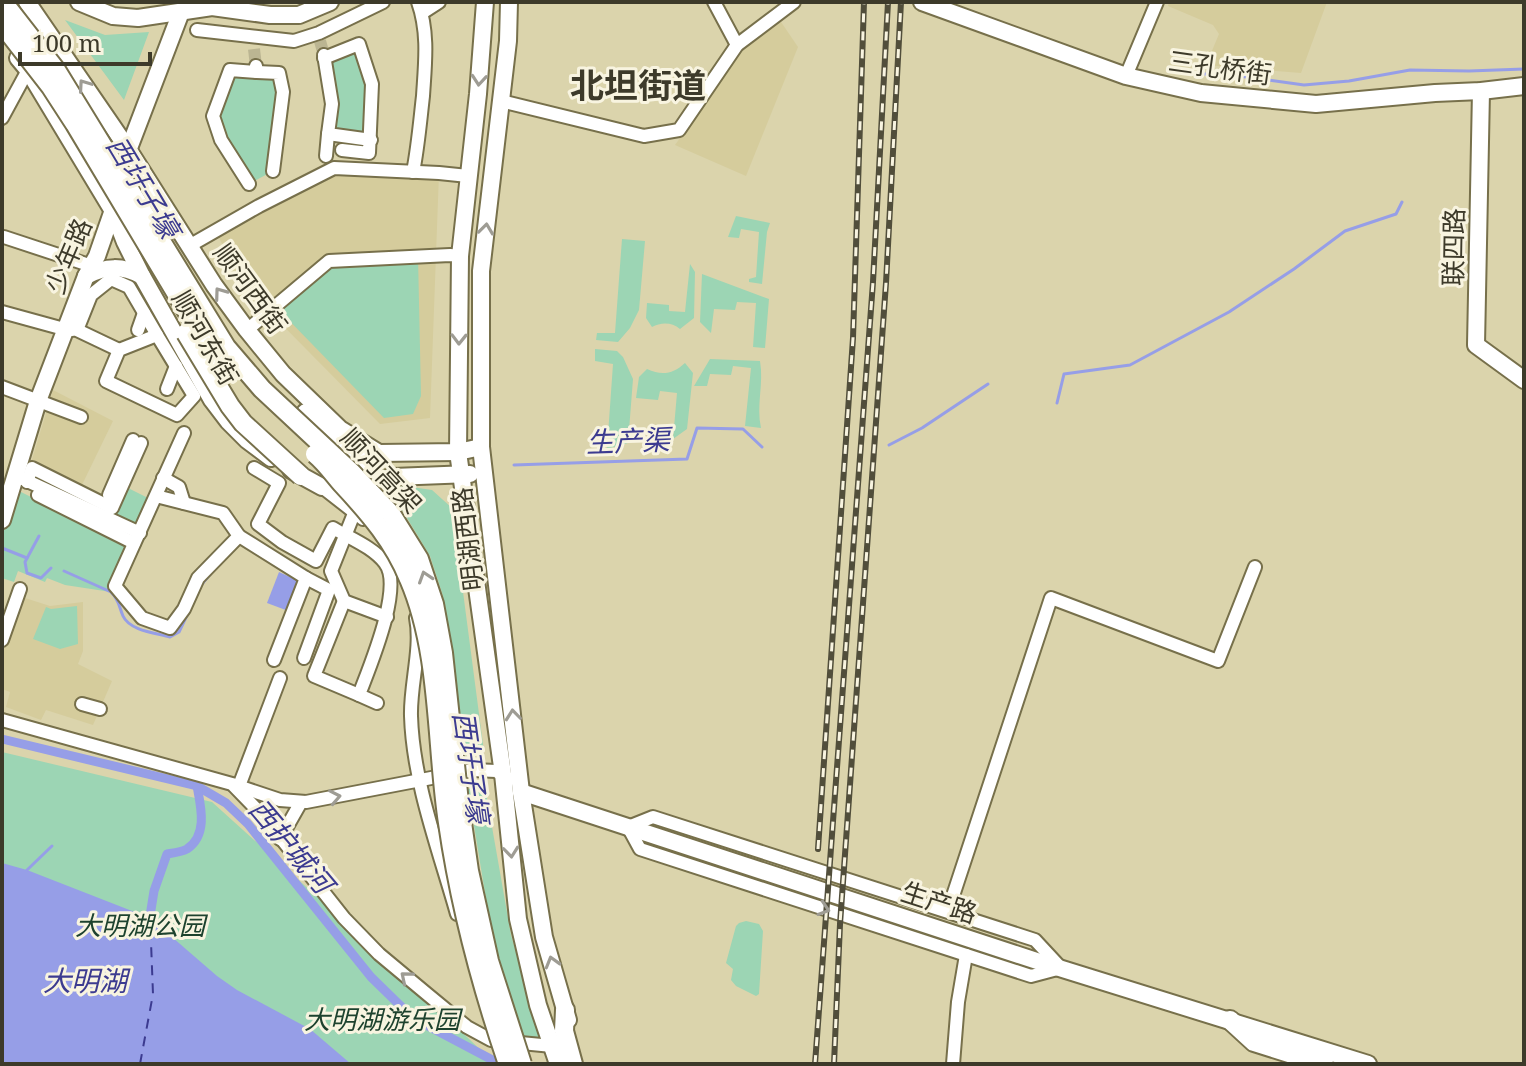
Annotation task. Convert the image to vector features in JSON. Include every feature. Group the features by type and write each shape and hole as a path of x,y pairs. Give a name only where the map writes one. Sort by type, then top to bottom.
{"highway":[{"name":"顺河高架","path":"3,2 56,70 206,343 235,377 319,457 369,513 391,543 410,580 429,647 448,822 462,906 478,971 508,1064"},
{"name":"顺河高架","path":"2,24 113,171 226,347 262,389 391,514 419,559 434,604 443,653 469,871 489,961 522,1064"},
{"path":"113,171 154,217 220,325 256,367 300,408 357,451 363,466"},
{"path":"113,171 123,226 230,406 254,435 301,476"},
{"path":"300,408 340,429"},
{"path":"565,1010 564,1031 573,1064"},
{"path":"1230,1020 1254,1042 1324,1064"}],"main road":[{"name":"顺河西街","path":"27,2 128,149 214,285 283,374 340,429 379,453 458,452 481,447"},
{"path":"79,2 126,18 182,7 222,7 279,16 299,15 330,2"},
{"name":"明湖西路","path":"485,2 460,256 458,452 503,774 518,919 538,1005 558,1064"},
{"name":"明湖西路","path":"509,2 508,41 481,271 481,447 521,792 544,937 581,1064"},
{"name":"三孔桥街","path":"922,2 1126,76 1201,93 1316,104 1481,91 1523,82"},
{"name":"少年路","path":"2,520 19,480 38,401 71,330 89,271 115,205 113,171 128,149 182,7"},
{"name":"顺河东街","path":"2,38 28,70 115,205 125,242 200,392 247,440 270,457 301,476 330,487"},
{"name":"联四路","path":"1481,91 1476,345 1524,380"},
{"path":"89,271 115,267 142,276"},
{"path":"330,487 357,478 363,466 359,440"},
{"path":"330,487 393,477 484,472"},
{"name":"生产路","path":"521,792 1061,968 1368,1064"}],"street":[{"path":"197,30 254,43 294,41 320,37 383,2"},
{"path":"413,172 427,49 420,8 439,2"},
{"path":"714,2 737,45"},
{"path":"501,101 644,136 679,130 737,45 794,2"},
{"path":"1126,76 1157,2"},
{"path":"313,10 320,37"},
{"path":"326,156 332,104 324,57 359,44 372,84 369,153 342,150"},
{"path":"249,184 221,140 213,116 230,70 256,69 279,73 283,92 273,171"},
{"path":"2,118 28,70"},
{"path":"328,134 371,140"},
{"path":"189,246 334,168 468,176"},
{"path":"4,237 89,271"},
{"path":"247,330 329,261 460,256"},
{"path":"71,330 91,295 111,279 129,287 176,366 200,392 177,415 106,381 119,350"},
{"path":"2,312 71,330 119,350 157,335"},
{"path":"138,330 144,313"},
{"path":"167,389 176,366"},
{"path":"2,387 81,417"},
{"path":"184,433 115,586 142,618 170,628 184,609 198,578 239,536"},
{"path":"137,441 112,508 32,468 19,480 137,538"},
{"path":"254,468 279,483 258,524 331,571 354,606 387,617"},
{"path":"163,478 179,487 184,503"},
{"path":"330,487 389,548 407,585 417,623 411,716 419,781 491,1040"},
{"path":"156,496 223,513 239,536 329,590 304,658"},
{"path":"331,571 355,511"},
{"path":"316,561 333,528 374,552 387,564 391,580 387,617 359,695"},
{"path":"948,911 1051,598 1218,661 1255,567"},
{"path":"274,660 306,578"},
{"path":"2,640 20,589"},
{"path":"354,606 314,676 377,703"},
{"path":"235,785 280,678"},
{"path":"82,704 100,709"},
{"path":"2,720 280,800 301,802 473,770 488,769 503,774"},
{"name":"生产路","path":"503,774 521,792"},
{"path":"235,785 344,918 379,954 467,1027 491,1040 552,1046"},
{"path":"280,839 301,802"},
{"path":"653,817 948,911 1035,940 1061,968 1031,976 640,849 628,827 653,817"},
{"path":"953,1064 966,955"}],"shaded area":[{"path":"1169,2 1327,2 1301,73 1206,65 1219,34 1213,25 1168,6"},
{"path":"779,19 798,47 746,176 675,145 744,48"},
{"path":"334,168 439,173 430,418 380,424 243,285 215,230"},
{"path":"53,390 113,421 80,489 31,463"},
{"path":"22,597 50,606 83,602 83,651 78,664 112,681 93,725 46,710 41,720 6,707 10,692 2,689 2,651"}],"green space":[{"path":"65,20 105,35 149,32 124,100"},
{"path":"359,44 372,84 371,140 328,134 324,58"},
{"path":"230,70 279,73 273,171 249,184 213,116"},
{"path":"736,216 770,223 762,284 749,282 749,279 756,277 759,232 741,229 739,238 728,237"},
{"path":"622,239 645,241 639,310 618,342 596,340 597,333 615,333"},
{"path":"418,256 421,396 413,414 384,418 275,306 329,261"},
{"path":"690,264 695,272 694,318 680,329 666,324 652,327 646,318 647,303 669,305 669,311 685,312"},
{"path":"702,274 769,299 765,348 753,347 756,303 737,302 735,310 714,309 711,333 700,322"},
{"path":"595,349 617,351 633,379 628,443 607,449 613,364 595,361"},
{"path":"710,359 760,361 761,428 745,426 751,368 733,366 731,375 710,374 707,386 694,386"},
{"path":"685,363 693,373 687,429 673,439 677,393 660,391 658,400 636,398 639,377 647,369 667,373"},
{"path":"398,485 432,490 452,508 484,752 463,756 443,596 430,556 390,490"},
{"path":"126,487 146,497 147,502 136,526 112,515"},
{"path":"17,490 127,545 111,592 65,585 47,578 45,582 18,571 14,582 2,578 2,537"},
{"path":"77,606 78,644 60,649 33,639 46,607"},
{"name":"大明湖公园","path":"2,752 212,802 384,957 495,1064 2,1064"},
{"path":"485,787 511,935 541,1040 522,1036 495,954 468,789"},
{"path":"746,921 759,924 763,931 759,994 756,996 736,986 731,980 733,969 726,963 736,926"}],"water":[{"path":"279,572 301,582 291,612 267,603"},
{"name":"大明湖","path":"2,863 150,918 217,976 310,1029 351,1064 2,1064"}],"waterway":[{"path":"1191,73 1304,85 1410,70 1524,69"},
{"path":"1057,403 1064,374 1130,365 1229,312 1345,231 1396,214 1402,202"},
{"name":"生产渠","path":"889,445 922,428 988,384"},
{"name":"生产渠","path":"514,465 687,459 697,428 743,429 762,447"},
{"path":"39,536 25,562 27,573 41,578 51,568"},
{"path":"2,548 27,558"},
{"name":"生产渠","path":"64,571 111,592 126,621 144,631 170,637 179,632 190,609"},
{"name":"生产渠","path":"202,584 212,572"},
{"name":"西护城河","path":"2,739 197,786 226,803 248,824 371,977 413,1018 500,1064"},
{"path":"150,916 154,891 167,854 187,849 198,836 201,820 197,786"},
{"path":"27,870 52,846"}],"ferry route":[{"path":"140,1064 153,994 150,916"}],"tunnel":[{"path":"320,41 324,55"},
{"path":"254,49 256,66"}],"railway":[{"path":"818,849 853,338 864,2"},
{"path":"815,1064 873,282 888,2"},
{"path":"834,1064 840,924 886,283 901,2"}],"district":[{"name":"北坦街道","path":"638,86"}],"water label":[{"name":"西圩子壕","path":"143,187"},
{"name":"西圩子壕","path":"471,767"}],"park label":[{"name":"大明湖游乐园","path":"382,1020"}]}
